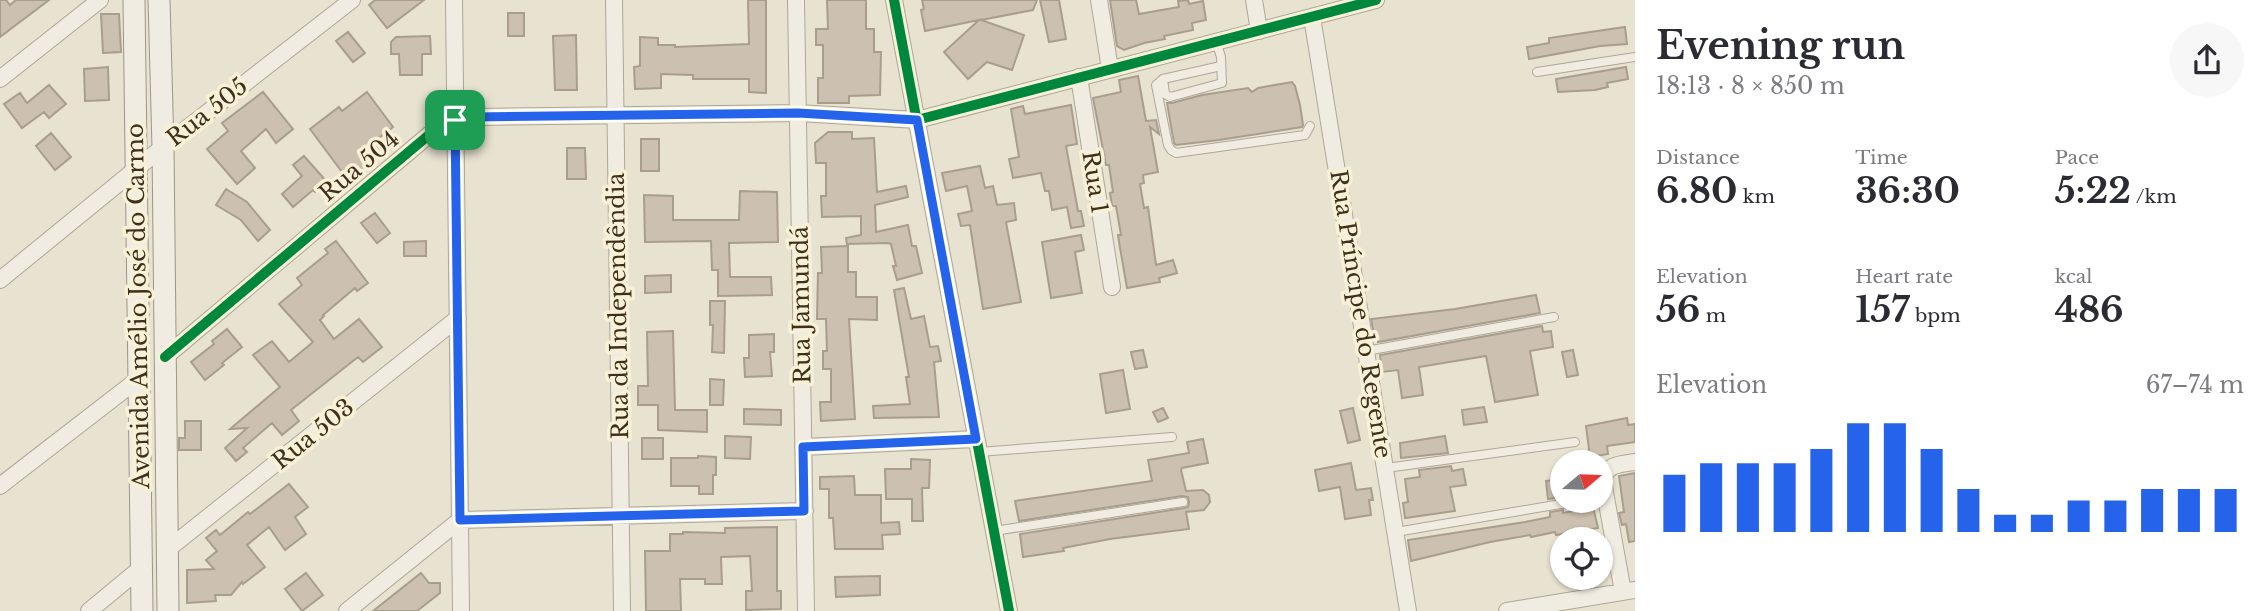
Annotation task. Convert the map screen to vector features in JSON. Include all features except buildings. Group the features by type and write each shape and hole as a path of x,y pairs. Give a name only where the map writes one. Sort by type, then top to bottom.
{"street":[{"path":"0,79 100,0"},
{"name":"Avenida Amélio José do Carmo","path":"134,0 142,611"},
{"name":"Avenida Amélio José do Carmo","path":"159,0 168,611"},
{"name":"Rua 505","path":"0,280 163,147 352,0"},
{"path":"454,0 461,611"},
{"name":"Rua da Independêndia","path":"614,0 622,611"},
{"name":"Rua Jamundá","path":"796,0 806,611"},
{"path":"894,0 1009,611"},
{"path":"1099,0 1110,69"},
{"path":"1254,0 1259,31"},
{"name":"Rua 504","path":"165,357 430,134 455,120 474,117 798,113 917,120 1376,0"},
{"name":"Rua Príncipe do Regente","path":"1312,17 1408,611"},
{"name":"Rua 1","path":"1079,77 1112,287"},
{"name":"Rua 503","path":"168,550 458,318"},
{"path":"0,486 137,380"},
{"path":"803,447 977,446"},
{"path":"1507,611 1629,591 1603,481 1604,475 1612,467 1635,462"},
{"path":"347,611 460,520 804,511"},
{"path":"89,611 141,568"}],"lane":[{"path":"1160,104 1170,97 1222,83 1221,57 1216,41"},
{"path":"1537,72 1635,57"},
{"path":"1221,66 1163,79 1156,85 1171,150 1176,153 1305,135 1310,126"},
{"path":"1163,79 1165,94 1170,97"},
{"path":"1366,351 1554,317"},
{"path":"977,446 1172,437"},
{"path":"1386,468 1575,442"},
{"path":"994,531 1183,502"},
{"path":"1396,532 1550,506"}],"cycle path":[{"path":"894,0 1009,611"},
{"path":"165,357 430,134 455,120 474,117 798,113 917,120 1376,0"}],"route":[{"path":"798,113 917,120 976,439 803,447 804,511 460,520 455,120 474,117 798,113"}]}
